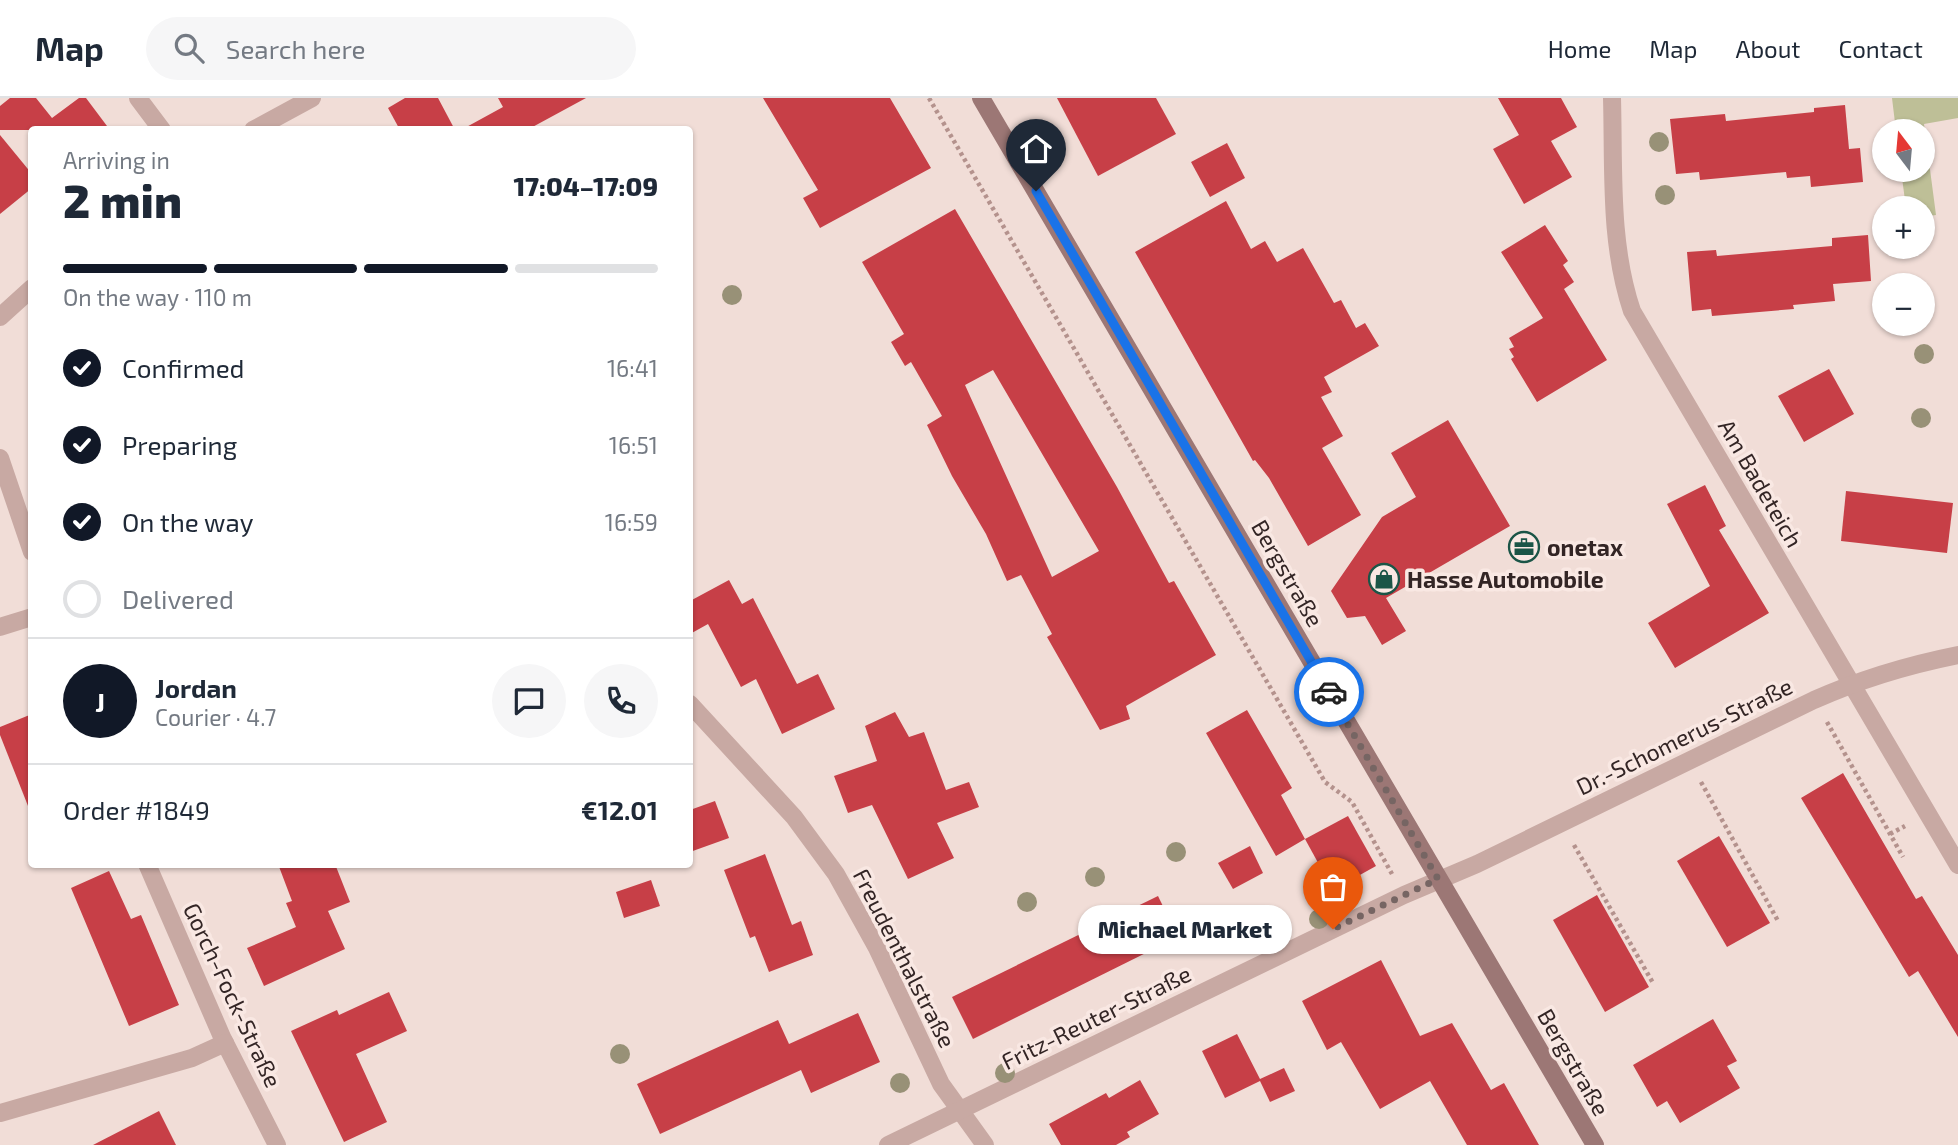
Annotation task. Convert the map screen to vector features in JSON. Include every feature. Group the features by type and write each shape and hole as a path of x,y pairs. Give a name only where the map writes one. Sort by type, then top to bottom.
{"main road":[{"name":"Bergstraße","path":"981,98 1595,1145"}],"street":[{"path":"138,98 159,126"},
{"path":"260,126 312,98"},
{"name":"Am Badeteich","path":"1612,98 1616,245 1621,278 1632,311 1958,865"},
{"path":"0,317 28,292"},
{"path":"0,458 28,540"},
{"path":"0,627 28,618"},
{"name":"Dr.-Schomerus-Straße","path":"1438,879 1562,823 1850,684 1910,664 1958,655"},
{"name":"Freudenthalstraße","path":"693,707 794,817 836,874 877,948 941,1084 985,1145"},
{"name":"Gorch-Fock-Straße","path":"149,868 225,1043 277,1145"},
{"name":"Fritz-Reuter-Straße","path":"888,1145 1438,879"},
{"path":"0,1113 192,1058 225,1043"}],"path":[{"path":"929,98 1325,782 1352,802 1389,869"},
{"path":"1814,700 1903,857"},
{"path":"1689,760 1778,921"},
{"path":"1562,823 1653,983"}],"green space":[{"path":"1892,98 1958,98 1958,118 1936,122 1936,119 1895,119"},
{"path":"1903,182 1932,182 1933,196 1904,196"}],"building":[{"path":"10,98 36,98 52,118 79,98 86,98 107,126 28,126 28,130 0,130 0,106"},
{"path":"405,98 438,98 453,126 398,126 388,108"},
{"path":"498,98 586,98 534,126 468,126 503,107"},
{"path":"763,98 890,98 931,168 820,228 803,198 818,190"},
{"path":"1057,98 1156,98 1176,134 1098,176"},
{"path":"1498,98 1561,98 1577,127 1551,141 1572,177 1524,204 1493,149 1519,135"},
{"path":"1845,105 1849,149 1860,148 1863,182 1811,187 1810,176 1787,178 1786,172 1700,180 1699,172 1676,174 1670,119 1725,114 1726,121 1814,112 1814,108"},
{"path":"0,135 28,169 28,191 0,214"},
{"path":"1227,143 1245,178 1210,197 1191,162"},
{"path":"1226,201 1251,249 1265,241 1277,262 1303,248 1334,303 1341,300 1356,328 1365,323 1379,346 1324,377 1332,392 1321,397 1343,436 1322,448 1361,515 1308,546 1269,478 1255,460 1253,461 1135,252"},
{"path":"955,209 1117,487 1169,583 1174,581 1216,655 1126,706 1130,719 1100,730 1047,637 1052,634 1021,575 1007,581 986,534 952,476 927,425 942,416 911,362 905,366 891,342 904,334 862,262","holes":["993,370 1099,551 1052,577 965,385"]},
{"path":"1545,225 1568,261 1563,265 1574,282 1564,289 1607,360 1537,402 1511,359 1514,357 1509,349 1514,347 1509,338 1543,318 1501,252"},
{"path":"1868,235 1871,281 1833,284 1835,301 1793,305 1794,309 1712,316 1711,309 1692,311 1687,252 1716,250 1717,256 1832,246 1832,238"},
{"path":"1829,369 1854,414 1804,442 1778,396"},
{"path":"1448,420 1510,526 1386,598 1406,631 1382,645 1365,616 1347,618 1331,591 1382,517 1416,497 1391,453"},
{"path":"1705,485 1726,526 1719,530 1769,613 1675,668 1648,623 1710,586 1667,504"},
{"path":"1846,491 1953,503 1947,553 1841,541"},
{"path":"729,580 742,604 753,598 797,684 818,674 835,709 782,734 756,679 741,687 708,624 693,632 693,599"},
{"path":"1247,710 1292,788 1281,795 1305,839 1276,856 1206,733"},
{"path":"895,712 909,737 924,732 946,790 969,782 979,807 937,823 954,858 908,879 872,805 848,813 834,776 877,761 865,726"},
{"path":"28,716 28,806 0,735 0,727"},
{"path":"1843,773 1916,899 1922,896 1958,955 1958,1037 1918,971 1909,977 1801,798"},
{"path":"715,801 729,838 693,851 693,809"},
{"path":"1348,816 1376,866 1333,890 1305,839"},
{"path":"1719,836 1770,923 1727,947 1677,861"},
{"path":"1250,846 1263,873 1233,889 1218,863"},
{"path":"765,854 792,925 801,921 813,955 769,972 755,936 750,938 724,870"},
{"path":"280,868 337,868 350,902 328,911 345,949 264,986 247,948 296,927 286,903 292,901"},
{"path":"109,871 131,919 141,915 179,1005 129,1026 71,888"},
{"path":"651,880 660,906 624,918 616,892"},
{"path":"1597,895 1649,987 1605,1012 1553,920"},
{"path":"1158,896 1178,937 973,1039 952,997"},
{"path":"1381,960 1420,1036 1452,1023 1491,1090 1504,1083 1539,1145 1467,1145 1430,1081 1380,1109 1341,1042 1327,1050 1302,1001"},
{"path":"389,992 407,1031 356,1054 387,1122 344,1142 291,1031 337,1010 339,1015"},
{"path":"858,1013 880,1062 811,1093 801,1070 660,1134 637,1084 778,1020 789,1044"},
{"path":"1713,1019 1737,1061 1727,1066 1740,1088 1680,1123 1667,1101 1657,1107 1633,1065"},
{"path":"1237,1034 1260,1079 1284,1068 1295,1091 1270,1102 1260,1081 1225,1098 1202,1051"},
{"path":"1140,1080 1159,1114 1127,1132 1130,1137 1116,1145 1061,1145 1049,1124 1106,1093 1109,1098"},
{"path":"159,1111 176,1145 93,1145"}],"way so far":[{"path":"1329,692 1438,879 1333,929"}],"place":[{"name":"onetax","path":"1524,547"},
{"name":"Hasse Automobile","path":"1384,579"},
{"name":"Michael Market","path":"1333,929"}],"route":[{"path":"1036,191 1329,692"}]}
